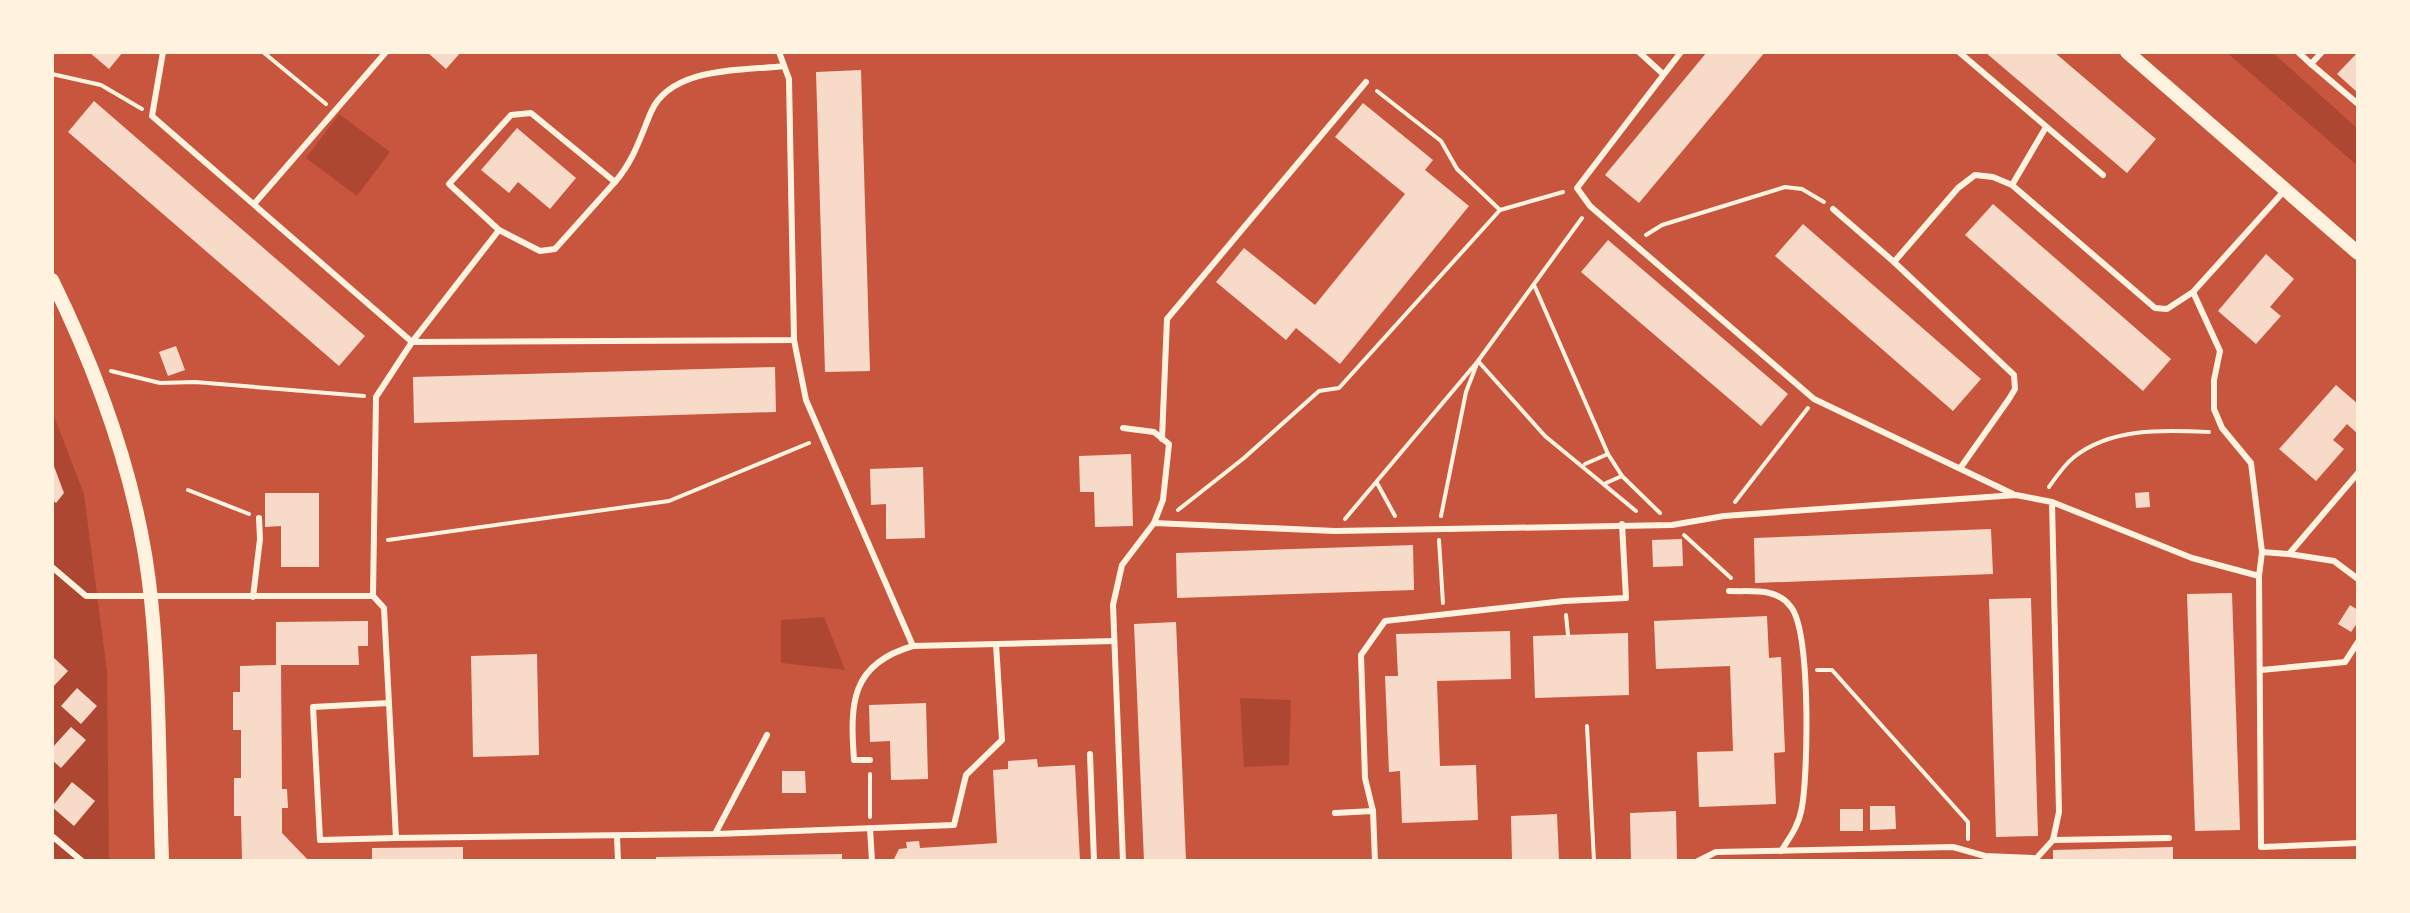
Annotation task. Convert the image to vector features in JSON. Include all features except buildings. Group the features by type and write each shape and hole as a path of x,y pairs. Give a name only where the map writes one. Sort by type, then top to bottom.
{"street":[{"path":"2127,52 2358,253"},
{"path":"52,280 89,365 123,468 151,598 162,861"}],"lane":[{"path":"163,52 152,116 412,342 794,340"},
{"path":"254,204 386,52"},
{"path":"779,52 789,79 794,340 806,400 913,646"},
{"path":"1639,52 1663,74"},
{"path":"1681,52 1577,188 1590,206 1814,399 2016,495"},
{"path":"1959,52 2103,175"},
{"path":"2298,52 2358,104"},
{"path":"2311,64 2322,52"},
{"path":"615,182 531,113 511,115 449,184 499,230 540,251 555,249 615,182 628,167 652,108 667,91 687,79 784,66"},
{"path":"1162,439 1167,319 1366,82"},
{"path":"2012,185 2046,127"},
{"path":"1894,262 1958,188 1975,175 1993,177 2012,185 2155,308 2167,309 2193,292 2286,189"},
{"path":"1833,209 2014,375 2015,389 1961,467"},
{"path":"396,838 384,608 373,596 376,397 412,342 499,230"},
{"path":"2193,292 2220,351 2214,380 2214,409 2222,428 2251,463 2262,552 2259,576 2261,847 2358,843"},
{"path":"1123,428 1154,432 1169,444 1158,522 1122,565 1113,605 1123,861"},
{"path":"2289,554 2358,473"},
{"path":"1158,522 1335,531 1672,525 1724,516 2016,495 2052,502 2192,558 2259,576"},
{"path":"1698,861 1716,852 1953,847 1985,856 2033,859 2053,840 2059,812 2052,502"},
{"path":"253,597 260,539 259,518"},
{"path":"1375,861 1373,811 1365,778 1361,655 1385,621 1564,601 1626,598 1622,524"},
{"path":"2262,552 2334,561 2358,579"},
{"path":"52,567 86,596 373,596"},
{"path":"1729,591 1775,593 1791,607 1799,625 1807,713 1803,805 1797,828 1781,851"},
{"path":"870,760 854,760 851,712 861,679 888,653 913,646 1114,641"},
{"path":"2261,670 2345,662 2358,642"},
{"path":"389,703 313,707 320,840 617,837 954,825 966,775 1002,740 996,644"},
{"path":"715,834 767,735"},
{"path":"1090,754 1094,861"},
{"path":"1335,813 1373,811"},
{"path":"870,829 872,861"},
{"path":"52,836 82,861"},
{"path":"617,837 618,861"},
{"path":"2053,840 2169,838"}],"path":[{"path":"263,52 335,112"},
{"path":"52,74 101,85 152,116"},
{"path":"1366,82 1441,141 1457,169 1500,210"},
{"path":"1634,243 1662,225 1785,187 1811,193 1833,209"},
{"path":"1158,522 1244,458 1319,391 1339,388 1500,210 1577,188"},
{"path":"1335,531 1478,361 1535,287 1590,206"},
{"path":"1535,287 1608,454 1622,476 1747,592"},
{"path":"1478,361 1545,436 1606,483 1650,524"},
{"path":"1444,614 1438,528 1466,392 1478,361"},
{"path":"89,365 160,383 195,382 376,397"},
{"path":"1724,516 1814,399"},
{"path":"2039,498 2074,457 2109,439 2151,430 2210,432 2222,428"},
{"path":"374,542 669,501 822,438"},
{"path":"1583,465 1608,454"},
{"path":"1606,483 1622,476"},
{"path":"1377,483 1401,528"},
{"path":"188,490 259,518"},
{"path":"1564,601 1568,635"},
{"path":"1832,670 1968,822 1968,841"},
{"path":"1587,726 1594,861"},
{"path":"870,760 870,829"}],"shaded area":[{"path":"2226,52 2272,52 2358,129 2358,166"},
{"path":"339,114 390,152 357,196 306,158"},
{"path":"52,411 84,494 107,671 109,861 52,861"},
{"path":"824,617 845,670 781,663 781,620"},
{"path":"1240,698 1291,700 1289,765 1244,767"}]}
